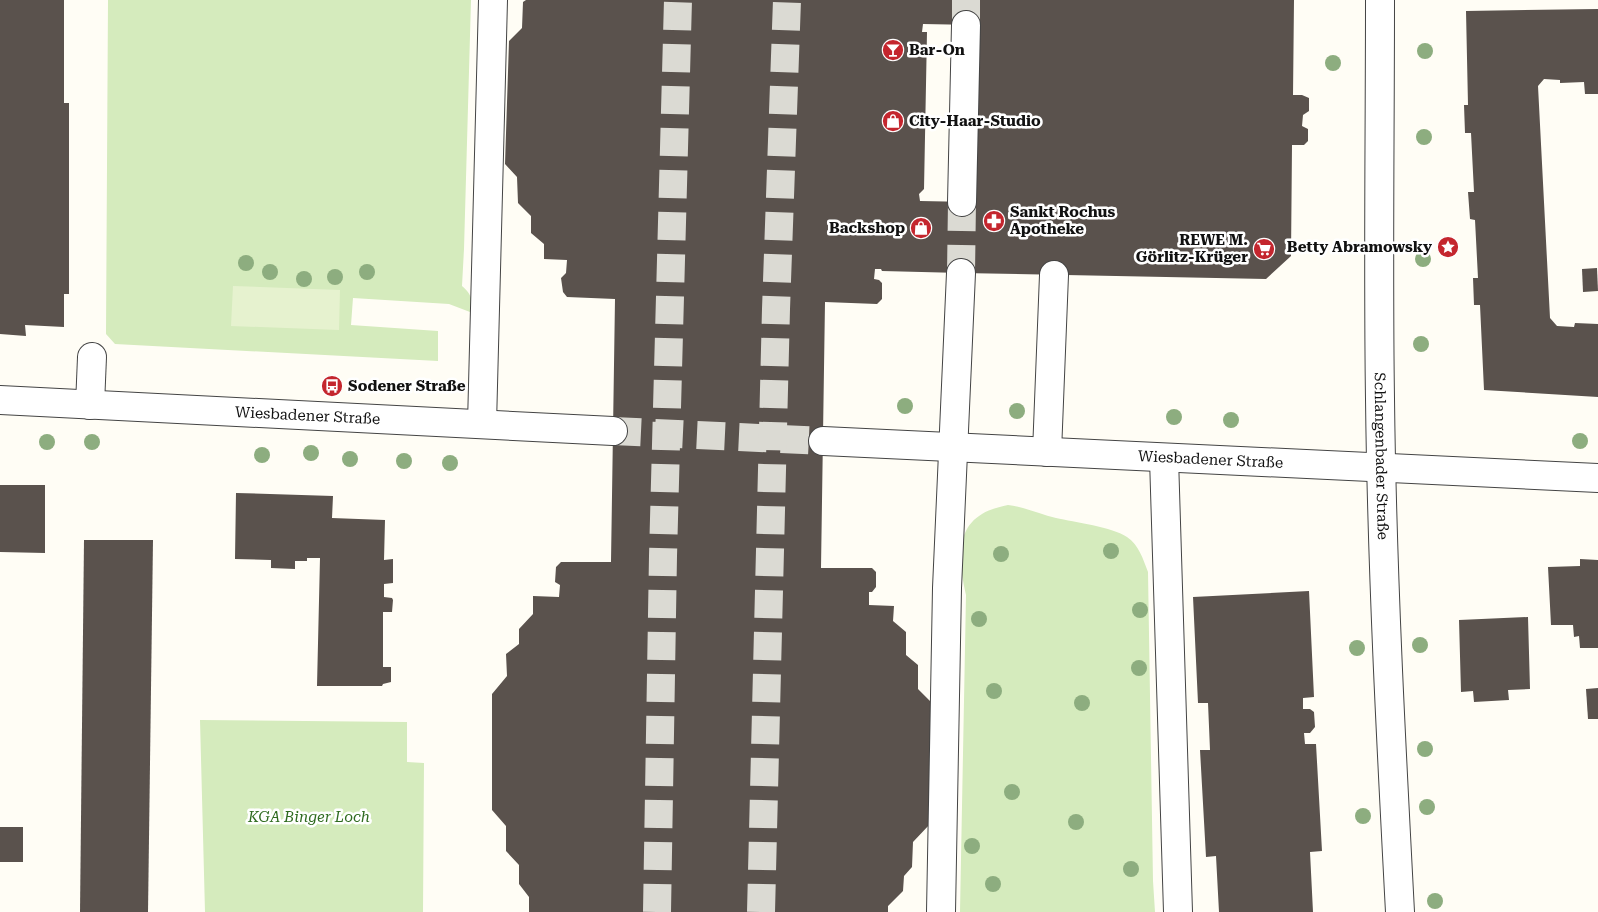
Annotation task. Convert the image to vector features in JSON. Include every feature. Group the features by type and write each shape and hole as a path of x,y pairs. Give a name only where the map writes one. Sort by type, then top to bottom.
{"street":[{"path":"482,424 493,0"},
{"name":"Schlangenbader Straße","path":"1380,0 1381,468 1388,668 1400,912"},
{"path":"962,202 966,25"},
{"path":"941,912 947,588 961,273"},
{"path":"1047,452 1054,275"},
{"path":"90,405 92,357"},
{"name":"Wiesbadener Straße","path":"0,400 613,431"},
{"name":"Wiesbadener Straße","path":"823,441 1598,478"},
{"path":"1164,458 1178,912"}],"green space":[{"path":"108,0 471,0 462,286 471,297 470,312 449,304 353,298 351,325 438,331 438,361 115,344 106,334"},
{"path":"233,286 340,290 339,330 231,326"},
{"path":"1008,505 1121,533 1138,548 1148,572 1155,912 960,912 966,595 961,551 966,530 973,521 988,511"},
{"name":"KGA Binger Loch","path":"200,720 407,722 407,762 424,763 423,912 205,912"}],"building":[{"path":"0,0 64,0 64,103 69,103 69,294 64,294 64,327 25,325 26,336 0,334"},
{"path":"526,0 1294,0 1293,95 1302,95 1309,98 1309,111 1303,115 1302,126 1308,129 1308,141 1304,145 1292,145 1291,256 1266,279 882,271 881,269 875,269 874,279 882,283 882,299 877,304 825,302 821,568 872,568 876,572 876,587 872,592 869,592 869,605 894,606 893,621 906,632 906,655 918,665 918,689 932,703 930,824 913,842 912,867 904,876 903,891 888,906 888,912 529,912 529,897 519,884 519,865 506,851 506,826 492,810 492,694 507,676 506,654 519,644 519,629 533,614 533,596 559,597 560,585 555,582 556,567 561,562 611,562 615,299 567,297 563,292 561,278 566,273 567,260 544,259 544,244 531,233 531,216 518,203 517,177 505,164 509,41 522,28 523,2","holes":["923,24 975,25 971,202 920,201 919,194 924,189 927,32 922,32"]},
{"path":"1598,9 1598,94 1585,94 1584,82 1560,83 1560,80 1544,79 1538,86 1550,318 1557,326 1574,327 1575,323 1598,324 1598,397 1484,390 1480,305 1474,305 1473,278 1478,278 1475,220 1470,219 1468,192 1474,192 1471,133 1465,133 1464,105 1468,105 1466,11"},
{"path":"1597,268 1598,291 1583,292 1582,269"},
{"path":"0,485 45,485 45,553 0,552"},
{"path":"236,493 333,496 332,518 385,520 384,560 393,559 393,583 384,584 384,597 392,598 393,600 392,612 383,612 383,667 391,667 391,682 382,686 317,686 320,558 307,558 307,561 295,561 295,569 271,568 271,560 235,559"},
{"path":"84,540 153,540 148,912 80,912"},
{"path":"1580,559 1598,560 1598,648 1580,648 1579,636 1574,637 1573,625 1551,625 1548,567 1580,566"},
{"path":"1309,591 1314,697 1303,698 1303,709 1310,709 1314,712 1315,727 1310,733 1304,733 1305,744 1316,744 1322,851 1310,852 1313,912 1219,912 1216,856 1206,857 1200,750 1210,750 1208,703 1198,703 1193,597"},
{"path":"1528,617 1530,689 1508,690 1509,700 1474,702 1473,691 1461,692 1459,620"},
{"path":"1598,688 1598,719 1588,719 1586,689"},
{"path":"0,827 23,827 23,862 0,862"}],"tunnel":[{"path":"657,912 663,556 678,0"},
{"path":"761,912 776,309 787,0"},
{"path":"966,0 966,25"},
{"path":"961,273 962,202"},
{"path":"613,431 823,441"}],"place":[{"name":"Bar-On","path":"893,50"},
{"name":"City-Haar-Studio","path":"893,121"},
{"name":"Sankt Rochus Apotheke","path":"994,221"},
{"name":"Backshop","path":"921,228"},
{"name":"Betty Abramowsky","path":"1448,247"},
{"name":"REWE M. Görlitz-Krüger","path":"1264,249"},
{"name":"Sodener Straße","path":"332,386"}]}
